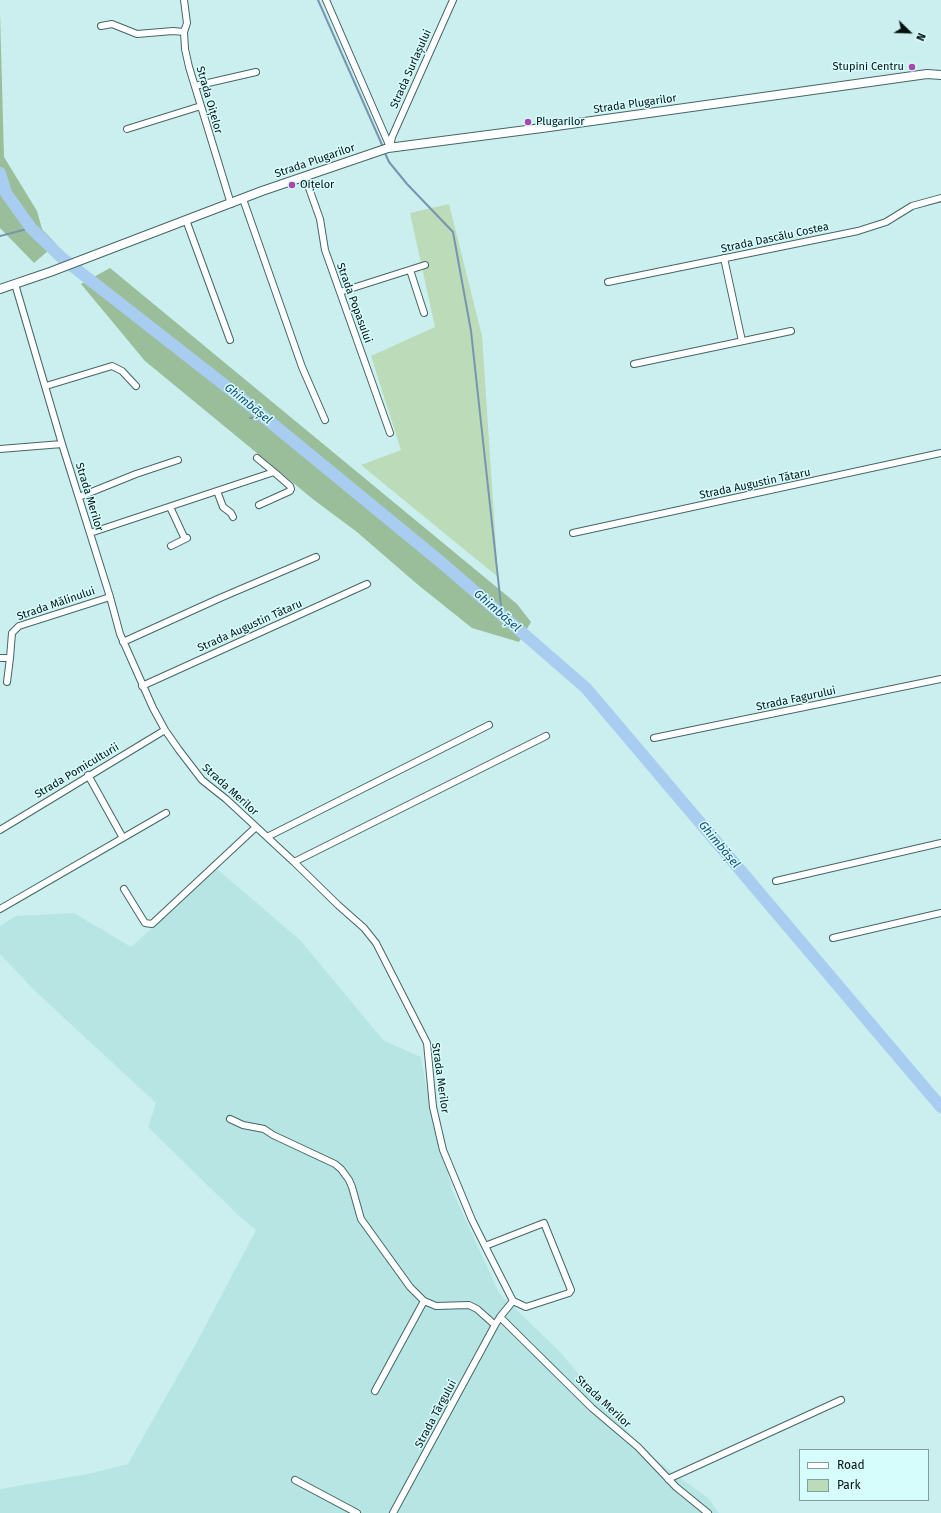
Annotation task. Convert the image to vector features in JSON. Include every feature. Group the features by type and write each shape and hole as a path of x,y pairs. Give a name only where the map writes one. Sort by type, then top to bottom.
{"street":[{"name":"Strada Oițelor","path":"184,0 186,22 184,32 185,49 231,204"},
{"path":"326,0 389,148"},
{"name":"Strada Surlașului","path":"389,148 392,137 453,0"},
{"path":"101,26 112,24 138,34 173,31 184,32"},
{"path":"195,86 256,72"},
{"name":"Strada Plugarilor","path":"0,289 80,261 243,199 389,148 927,74 941,75"},
{"path":"127,129 201,106"},
{"name":"Strada Popasului","path":"305,177 320,219 325,250 390,433"},
{"name":"Strada Dascălu Costea","path":"608,282 875,226 886,222 912,206 941,198"},
{"path":"243,199 302,367 325,420"},
{"path":"186,220 230,340"},
{"path":"724,258 742,341"},
{"path":"340,292 425,265"},
{"path":"410,270 424,313"},
{"name":"Strada Merilor","path":"15,284 120,634 142,686 165,730 188,764 202,780 267,837 373,938 424,1037 428,1049 433,1107 444,1150 467,1208 513,1301"},
{"path":"634,364 791,331"},
{"path":"46,386 112,366 122,371 136,386"},
{"path":"0,449 62,444"},
{"name":"Strada Augustin Tătaru","path":"573,533 941,453"},
{"path":"257,458 290,486 291,489 290,492 259,505"},
{"path":"78,497 136,474 178,460"},
{"path":"90,533 274,472"},
{"path":"217,491 223,507 231,513 233,517"},
{"path":"170,507 187,538 171,546"},
{"path":"123,642 316,557"},
{"name":"Strada Augustin Tătaru","path":"142,686 367,584"},
{"name":"Strada Mălinului","path":"7,682 12,633 20,626 110,597"},
{"path":"0,658 10,658"},
{"name":"Strada Fagurului","path":"654,738 941,679"},
{"path":"267,837 489,725"},
{"name":"Strada Pomiculturii","path":"0,830 165,730"},
{"path":"294,862 546,736"},
{"path":"88,776 123,838"},
{"path":"0,908 166,813"},
{"path":"124,889 145,923 152,924 256,827"},
{"path":"776,881 941,844"},
{"path":"833,938 941,914"},
{"path":"230,1119 243,1125 264,1129 273,1135 335,1164 341,1169 349,1180 361,1219 410,1287 424,1301 436,1306 469,1305 477,1309 495,1324"},
{"path":"485,1246 544,1223 572,1290 571,1292 526,1307 513,1301 500,1317"},
{"path":"375,1392 424,1301"},
{"name":"Strada Merilor","path":"500,1317 592,1408 638,1447 676,1487 708,1513"},
{"name":"Strada Târgului","path":"394,1513 500,1317"},
{"path":"668,1479 841,1400"},
{"path":"295,1480 357,1513"}],"shaded area":[{"path":"217,869 300,940 384,1041 421,1057 432,1118 453,1192 499,1293 559,1351 646,1453 708,1498 719,1513 0,1513 0,1489 88,1474 128,1464 198,1340 256,1230 236,1213 148,1127 156,1103 34,990 0,954 0,926 16,916 74,913 131,947"}],"green space":[{"path":"0,13 4,157 37,211 42,229 56,244 34,263 0,228"},
{"path":"449,204 482,336 498,577 361,465 401,450 371,356 435,327 410,213"},
{"path":"110,268 517,604 531,622 519,642 472,628 417,584 357,532 314,500 145,361 81,284"}],"waterway":[{"path":"318,0 383,147"},
{"path":"384,151 389,162 407,184 453,232 471,331 502,615"},
{"name":"Ghimbășel","path":"0,173 6,193 31,228 62,258 236,394 442,563 586,688 941,1107"},
{"path":"0,236 31,228"},
{"path":"250,418 264,417"}],"place":[{"name":"Stupini Centru","path":"912,67"},
{"name":"Plugarilor","path":"528,122"},
{"name":"Oițelor","path":"292,185"}]}
